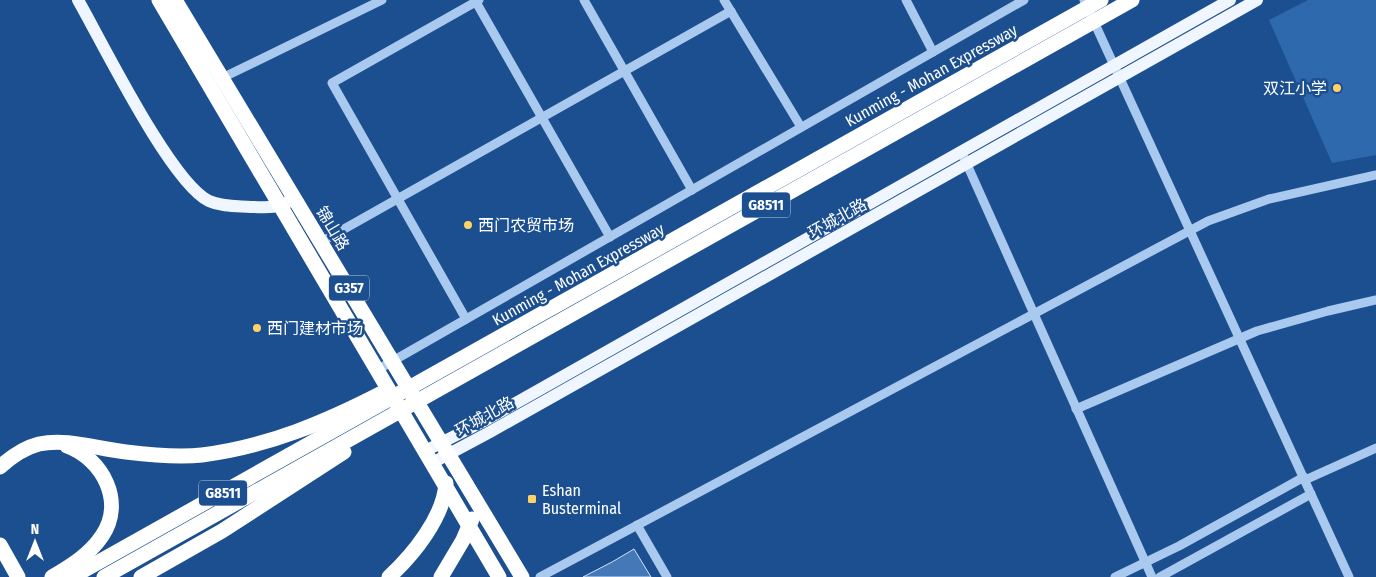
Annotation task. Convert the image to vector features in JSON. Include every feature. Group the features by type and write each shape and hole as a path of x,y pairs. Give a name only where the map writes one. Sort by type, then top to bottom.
{"highway":[{"name":"锦山路","path":"159,0 499,577"},
{"name":"锦山路","path":"175,0 522,577"},
{"name":"Kunming - Mohan Expressway","path":"72,577 373,410 450,383 1132,0"},
{"name":"Kunming - Mohan Expressway","path":"104,577 445,365 512,332 1076,14 1094,1"},
{"path":"0,467 18,452 39,444 78,444 134,453 199,455 262,444 373,410"},
{"path":"141,577 222,531 356,445 373,410"},
{"path":"52,577 84,555 103,535 110,518 111,496 104,477 93,462 77,450 56,443"},
{"path":"389,577 411,556 435,518 446,488 445,448"},
{"path":"441,577 469,527 478,504"},
{"path":"0,545 18,577"}],"main road":[{"path":"78,0 156,139 193,189 209,201 228,206 281,206 294,198"},
{"name":"环城北路","path":"428,457 966,163 1230,0"},
{"name":"环城北路","path":"445,448 484,420 961,151 1257,0"}],"street":[{"path":"222,78 382,0"},
{"path":"584,0 692,190"},
{"path":"724,0 802,127"},
{"path":"906,0 934,52"},
{"path":"377,370 1024,0"},
{"path":"466,319 332,83 477,1 610,237"},
{"path":"1094,1 1118,70 1349,577"},
{"path":"321,242 731,11"},
{"path":"961,151 1152,577"},
{"path":"540,577 1033,312 1191,230 1227,213 1269,199 1376,176"},
{"path":"1076,409 1240,337 1296,319 1376,300"},
{"path":"1115,577 1146,563 1304,479 1376,448"},
{"path":"1160,577 1311,494"},
{"path":"637,525 667,577"}],"shaded area":[{"name":"双江小学","path":"1308,0 1376,0 1376,155 1332,163 1269,20"}],"building":[{"path":"634,549 651,577 583,577 612,562"}],"place":[{"name":"双江小学","path":"1337,88"},
{"name":"西门农贸市场","path":"468,225"},
{"name":"西门建材市场","path":"257,328"},
{"name":"Eshan Busterminal","path":"532,499"}]}
